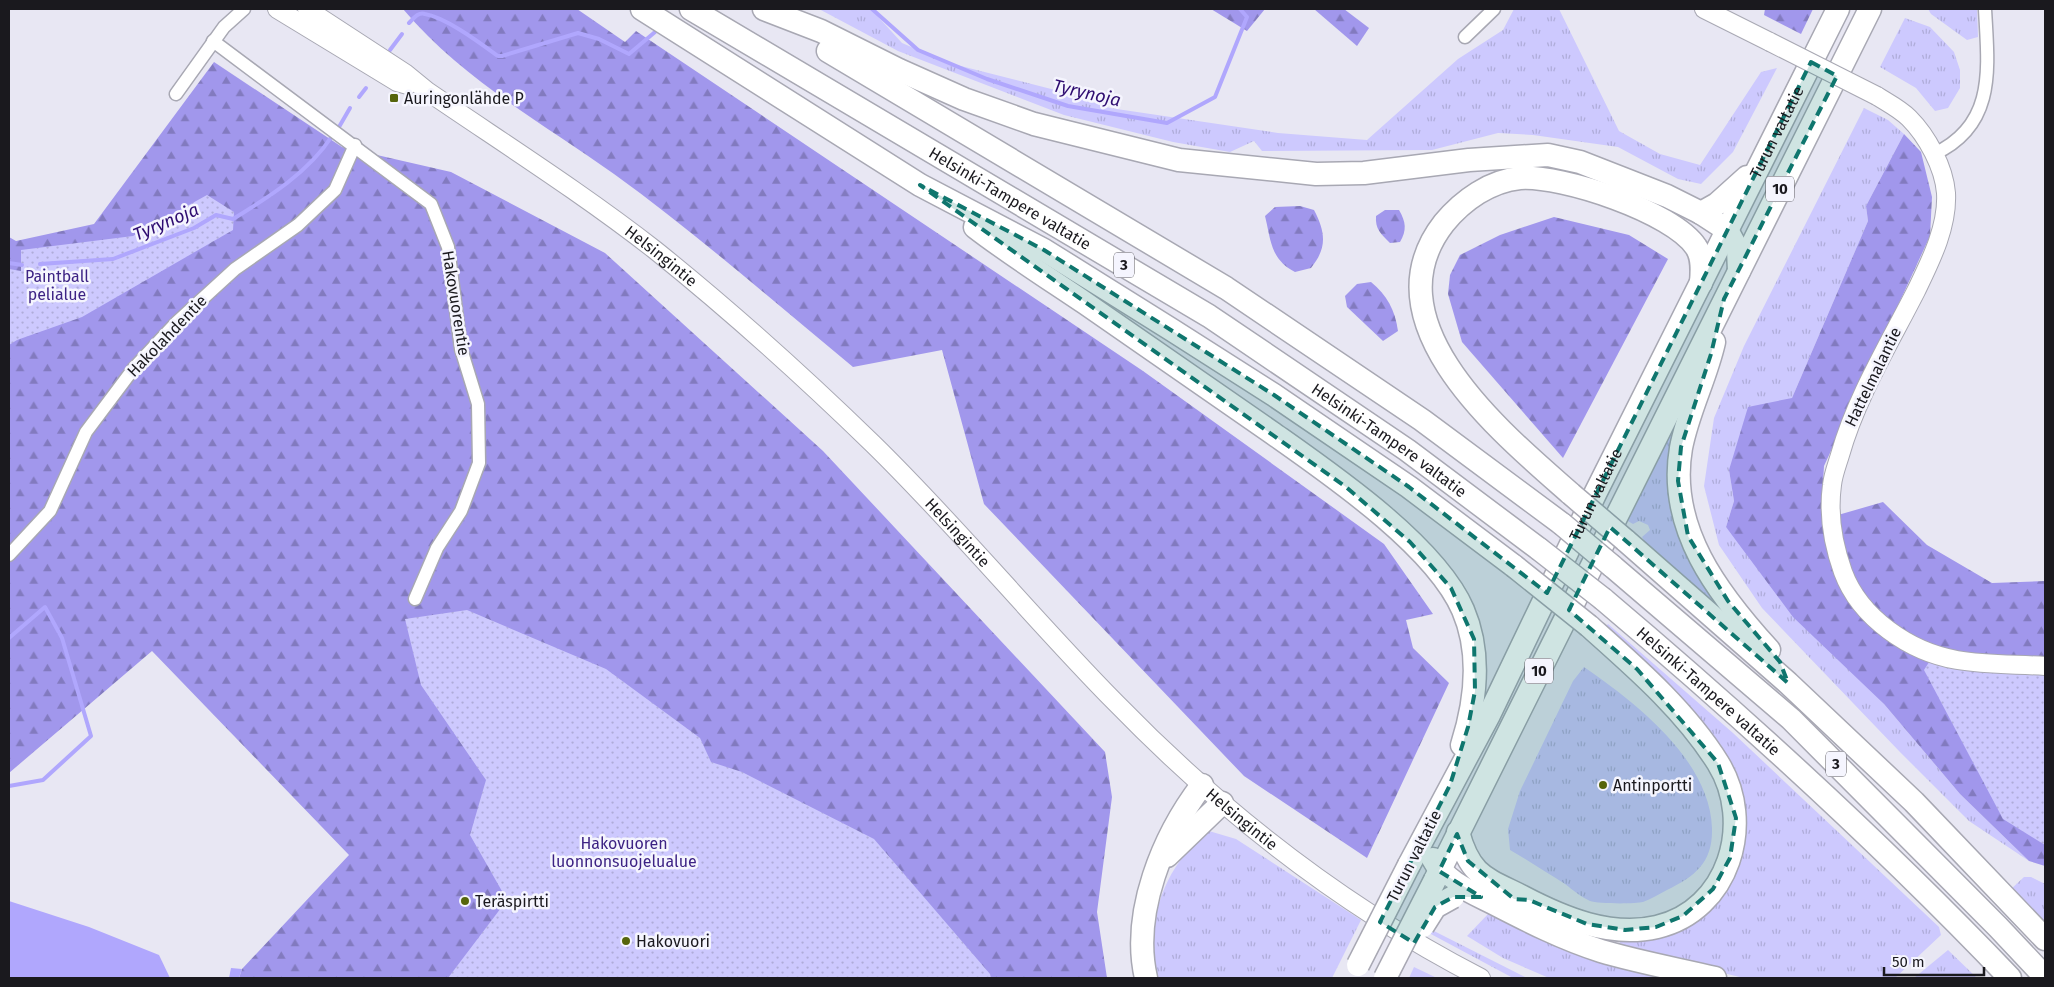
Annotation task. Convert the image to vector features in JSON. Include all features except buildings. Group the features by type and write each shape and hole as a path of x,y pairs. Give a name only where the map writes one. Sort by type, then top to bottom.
{"highway":[{"path":"642,9 920,185 1044,250 1172,330 1408,487 1514,566 1589,626 1637,668 1698,736 1725,777 1731,793 1736,818 1734,842 1730,858 1713,889 1698,905 1684,916 1656,927 1625,930 1587,924 1558,915 1487,878 1468,861 1458,832"},
{"name":"Helsinki-Tampere valtatie","path":"691,9 1209,316 1406,450 1603,599 1777,750 1872,839 2010,978"},
{"name":"Helsinki-Tampere valtatie","path":"756,9 923,105 1226,288 1422,420 1562,524 1791,719 1899,825 2045,977"},
{"path":"764,9 822,32 899,70 964,99 1034,124 1116,146 1179,160 1316,174 1364,173 1469,160 1548,155 1580,162 1614,174 1701,213 1727,230 1738,250 1739,271"},
{"name":"Turun valtatie","path":"1355,972 1450,785 1489,715 1596,492 1838,9"},
{"name":"Turun valtatie","path":"1385,978 1870,9"},
{"path":"1701,213 1717,204 1733,191 1760,164"},
{"path":"1701,284 1700,256 1690,238 1680,230 1616,197 1582,186 1545,179 1519,178 1492,185 1470,198 1450,217 1435,236 1426,257 1422,280 1423,302 1428,330 1441,357 1461,386 1510,441 1788,683 1914,802 2045,939"},
{"path":"920,185 980,231 1308,459 1384,518 1435,568 1451,588 1463,610 1474,639 1475,691 1468,727 1450,785"},
{"path":"1724,299 1711,354 1681,447 1678,481 1681,507 1688,536 1706,567 1734,608 1780,662 1788,683"},
{"path":"1146,978 1142,950 1142,926 1164,849 1175,824 1202,785"},
{"path":"1159,867 1175,846 1222,803"},
{"path":"1427,831 1437,875 1535,925 1579,943 1601,951 1715,978"},
{"path":"1396,978 1430,912 1453,897 1481,897"}],"main road":[{"name":"Helsingintie","path":"277,9 397,82 427,91"},
{"name":"Helsingintie","path":"307,9 405,73 427,91 578,194 646,244 796,371 876,447 942,515 1116,703 1222,803 1362,910 1426,950 1480,978"},
{"name":"Hattelmalantie","path":"1704,9 1877,96 1910,118 1934,154 1942,173 1946,193 1943,221 1932,259 1846,432 1832,483 1830,508 1838,558 1845,579 1857,599 1884,627 1911,644 1956,660 2045,666"}],"street":[{"path":"176,94 224,26 232,9"},
{"path":"224,26 244,9"},
{"path":"1464,37 1494,9"},
{"path":"1934,154 1945,149 1965,134 1976,118 1983,102 1988,60 1985,9"},
{"name":"Hakovuorentie","path":"213,41 431,204 448,247 461,349 478,404 479,463 461,511 437,548 415,599"},
{"name":"Hakolahdentie","path":"9,555 50,511 86,432 134,368 176,323 235,269 298,225 335,190 355,146"}],"highlighted area":[{"path":"1811,62 1837,76 1724,299 1711,354 1681,447 1678,481 1688,536 1728,601 1780,662 1788,683 1610,527 1569,610 1637,669 1718,763 1736,818 1730,858 1713,889 1683,916 1656,927 1625,930 1587,924 1529,900 1514,899 1468,861 1457,834 1439,871 1481,897 1453,897 1435,907 1414,943 1380,922 1450,785 1468,727 1475,691 1474,639 1451,588 1410,542 1346,487 920,185 1044,250 1274,395 1409,487 1547,593"}],"green space":[{"path":"403,9 577,9 625,42 636,31 1143,371 1384,544 1433,614 1406,620 1413,648 1449,683 1367,858 1244,776 984,504 942,350 853,367 705,244 645,197 477,78 426,34"},
{"path":"819,9 871,9 902,43 949,63 1059,91 1110,108 1278,133 1367,140 1458,59 1503,30 1514,9 1559,9 1619,131 1660,154 1700,165 1761,72 1777,68 1733,152 1701,184 1678,179 1618,147 1533,135 1498,133 1432,150 1262,151 1254,141 1230,152 1173,142 1064,115 898,51"},
{"path":"1211,9 1265,9 1247,31"},
{"path":"1314,9 1344,9 1369,28 1357,46"},
{"path":"1765,9 1813,9 1801,34 1764,15"},
{"path":"1928,9 1977,9 1978,37 1967,40 1931,14"},
{"path":"1905,18 1930,27 1954,52 1960,70 1960,88 1948,108 1935,111 1916,88 1880,67"},
{"path":"214,62 342,147 451,172 605,253 823,451 1105,752 1112,797 1097,912 1107,978 239,978 242,969 349,855 152,651 9,773 9,237 16,241 94,224"},
{"path":"1864,108 1888,120 1904,134 1866,206 1868,221 1792,398 1729,470 1734,501 1726,527 1884,704 1960,794 2029,861 1969,821 1762,608 1719,545 1704,486 1714,418 1744,346"},
{"path":"1904,134 1921,152 1932,197 1930,236 1824,466 1823,522 1832,559 1919,659 2045,672 2045,866 2029,861 1960,794 1884,704 1793,617 1726,527 1734,501 1729,470 1748,407 1792,398 1868,221 1866,206"},
{"name":"Paintball pelialue","path":"207,195 234,212 233,230 82,317 17,340 9,345 9,269 21,271 21,250 133,236"},
{"path":"1300,206 1314,210 1321,226 1323,240 1320,254 1311,268 1295,272 1287,267 1276,255 1265,216 1275,207"},
{"path":"1385,210 1399,210 1401,214 1405,230 1400,242 1390,243 1378,228 1376,216"},
{"path":"1554,217 1629,235 1668,259 1563,458 1462,342 1448,294 1450,275 1460,255 1500,235"},
{"path":"1371,282 1386,298 1397,323 1398,331 1383,341 1347,307 1345,296 1357,284"},
{"path":"1679,414 1673,468 1734,622 1652,554 1642,537 1650,530 1648,525 1639,521 1633,524 1626,520"},
{"path":"1883,502 1927,545 1992,583 2045,581 2045,660 1987,657 1942,650 1897,627 1868,602 1848,570 1838,515"},
{"name":"Hakovuoren luonnonsuojelualue","path":"467,610 606,669 700,738 711,762 742,772 874,839 990,974 991,978 448,978 507,900 470,835 486,780 421,685 405,619"},
{"path":"1608,624 1733,733 1939,927 1941,935 1895,978 1744,978 1618,948 1622,936 1716,898 1737,791 1603,630"},
{"path":"1931,659 2045,672 2045,845 2003,819 1924,670"},
{"path":"1584,667 1625,697 1666,735 1684,756 1698,779 1708,803 1712,840 1706,859 1686,879 1643,902 1600,903 1590,901 1510,850 1508,829 1520,791 1573,681"},
{"path":"1209,831 1236,839 1361,920 1332,978 1157,978 1155,973 1155,920 1165,886 1183,856"},
{"path":"2024,877 2031,877 2045,884 2045,928 2010,890"},
{"path":"1489,913 1679,978 1549,978 1503,958 1467,936"},
{"path":"1430,929 1527,978 1513,978 1429,933"},
{"path":"1948,950 1977,978 1914,978"},
{"path":"1414,967 1437,978 1409,978"}],"shaded area":[{"path":"9,901 89,927 159,955 170,978 9,978"},
{"path":"231,968 242,969 239,978 229,978"}],"waterway":[{"name":"Tyrynoja","path":"872,9 918,50 987,79 1068,106 1167,123 1215,97 1247,17 1240,9"},
{"name":"Tyrynoja","path":"409,23 420,14 434,16 463,32 498,56 578,33 599,39 629,54 655,32"},
{"path":"390,50 402,34"},
{"path":"359,97 366,88"},
{"path":"339,127 350,108"},
{"name":"Tyrynoja","path":"40,264 113,259 194,228 216,215 233,219 287,183 312,161 332,136"},
{"name":"Tyrynoja","path":"9,263 22,265"},
{"path":"9,638 45,607 62,638 91,736 43,780 9,786"}],"place":[{"name":"Auringonlähde P","path":"394,98"},
{"name":"Antinportti","path":"1603,785"},
{"name":"Teräspirtti","path":"465,901"},
{"name":"Hakovuori","path":"626,941"}]}
